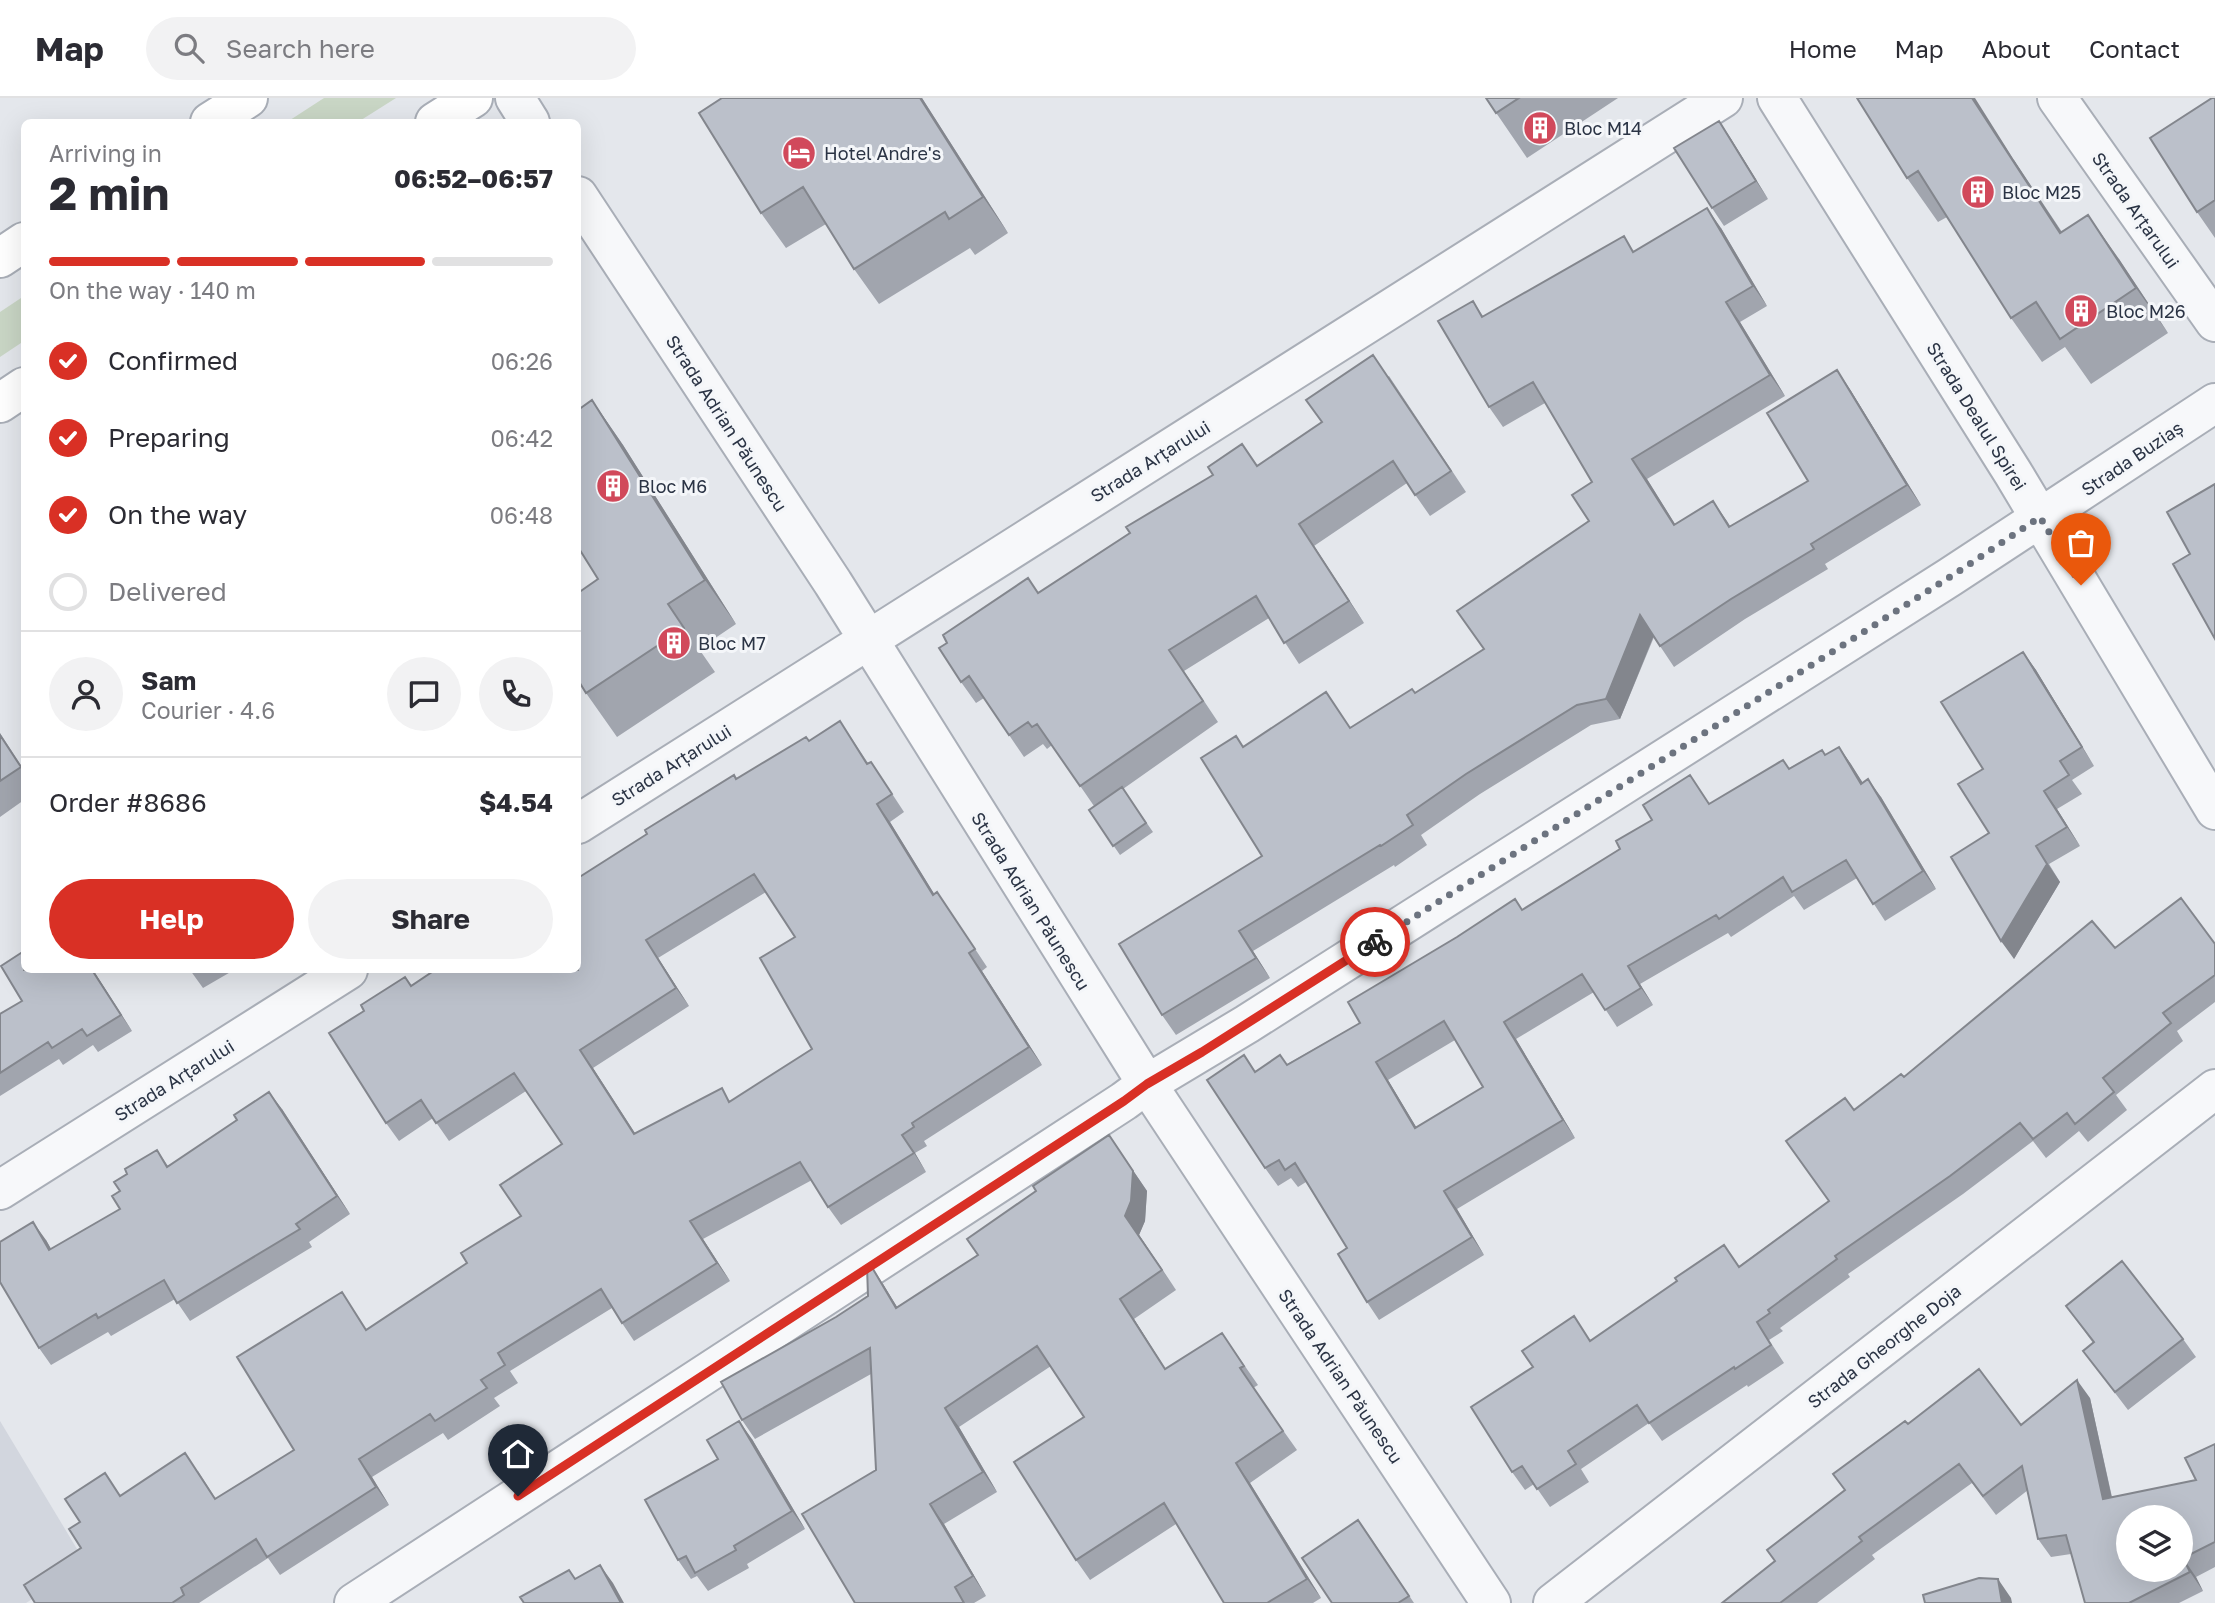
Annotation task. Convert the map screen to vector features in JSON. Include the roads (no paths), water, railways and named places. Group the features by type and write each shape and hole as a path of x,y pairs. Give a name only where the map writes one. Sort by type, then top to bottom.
{"main road":[{"path":"215,119 248,98"},
{"path":"440,119 473,98"},
{"path":"0,258 21,244"},
{"path":"0,403 21,389"}],"street":[{"path":"515,98 528,119"},
{"name":"Strada Arțarului","path":"581,822 1723,98"},
{"name":"Strada Dealul Spirei","path":"1777,98 2040,517 2215,810"},
{"name":"Strada Arțarului","path":"2057,98 2215,322"},
{"name":"Strada Adrian Păunescu","path":"581,201 833,583 1147,1084 1491,1603"},
{"name":"Strada Buziaș","path":"354,1603 1147,1084 1248,1024 1950,577 2215,403"},
{"name":"Strada Arțarului","path":"0,1190 343,973"},
{"name":"Strada Gheorghe Doja","path":"1568,1598 2215,1088"}],"place":[{"name":"Bloc M14","path":"1540,128"},
{"name":"Hotel Andre's","path":"799,153"},
{"name":"Bloc M25","path":"1978,192"},
{"name":"Bloc M26","path":"2081,311"},
{"name":"Bloc M6","path":"613,486"},
{"name":"Bloc M7","path":"674,643"}]}
